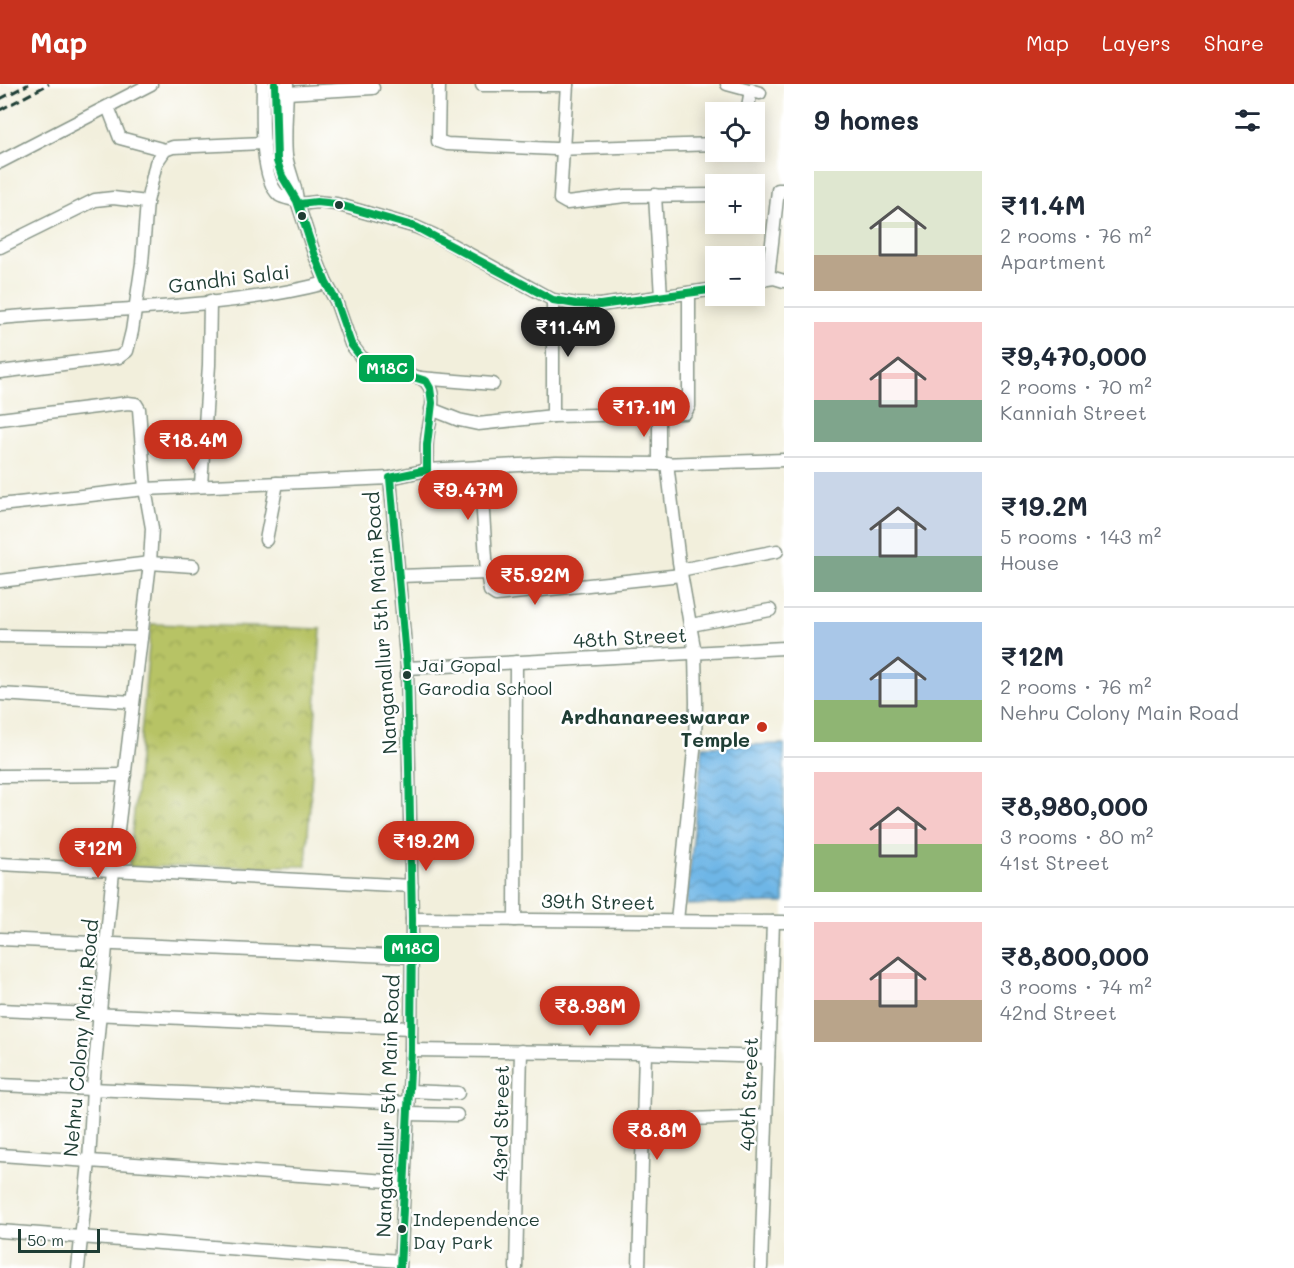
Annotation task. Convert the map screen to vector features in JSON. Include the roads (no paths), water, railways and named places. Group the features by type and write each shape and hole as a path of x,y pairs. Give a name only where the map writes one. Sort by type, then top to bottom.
{"street":[{"path":"0,162 151,84"},
{"path":"263,84 264,143 267,168 275,190 280,196 298,203 336,204 416,227 553,300 600,305 705,291"},
{"path":"275,84 277,160 282,176 298,203 351,345 361,357 379,367 423,379 493,384"},
{"path":"439,84 438,141 447,144 555,149 705,144"},
{"path":"727,84 756,92 752,102"},
{"path":"482,85 567,85 560,200 567,203 656,195 705,195"},
{"path":"298,203 296,187 286,154 287,89 374,88"},
{"path":"108,107 120,138 165,150"},
{"path":"0,372 119,357 127,351 136,308 147,202 156,163 165,150 173,147 264,143"},
{"path":"768,278 778,189 784,190"},
{"path":"656,195 661,297"},
{"path":"0,247 95,200 113,198 147,202"},
{"path":"765,279 784,281"},
{"name":"Gandhi Salai","path":"0,318 210,302 291,292 326,283"},
{"path":"431,409 456,420 473,424 553,416 682,413 689,406 689,293"},
{"path":"553,300 553,416"},
{"path":"201,485 209,365 210,302"},
{"path":"423,379 431,388 427,470"},
{"name":"Nehru Colony Main Road","path":"0,419 134,403 139,409 152,528 150,564 113,871 78,1268"},
{"path":"659,413 663,463 695,653 695,741 677,921"},
{"path":"0,505 201,485 390,478 427,470 556,463 784,460"},
{"path":"480,467 487,573 490,591 496,595 681,572 777,551"},
{"name":"Nanganallur 5th Main Road","path":"390,478 407,668 412,886 410,1028 412,1103 403,1182 400,1264"},
{"path":"266,540 277,483"},
{"path":"0,580 150,564 193,566"},
{"path":"399,576 487,573"},
{"path":"692,625 770,610"},
{"path":"0,636 141,638"},
{"name":"48th Street","path":"407,668 784,648"},
{"path":"515,920 516,662"},
{"path":"0,694 134,702"},
{"path":"0,776 125,775"},
{"path":"0,864 412,886"},
{"name":"39th Street","path":"412,919 779,922"},
{"name":"40th Street","path":"761,1268 768,1057 779,922"},
{"path":"0,939 412,957"},
{"path":"0,1010 410,1028"},
{"path":"411,1050 768,1057"},
{"name":"43rd Street","path":"516,1268 521,1052"},
{"path":"639,1268 645,1053"},
{"path":"0,1084 412,1103 457,1115"},
{"path":"412,1103 458,1093"},
{"path":"643,1121 766,1116"},
{"path":"0,1155 403,1182"},
{"path":"0,1230 400,1264"}],"water":[{"path":"784,744 784,903 686,905 703,746"}],"railway":[{"path":"0,99 29,84"},
{"path":"0,110 49,84"}],"place":[{"name":"Jai Gopal Garodia School","path":"407,675"},
{"name":"Ardhanareeswarar Temple","path":"762,727"},
{"name":"Independence Day Park","path":"402,1229"}]}
